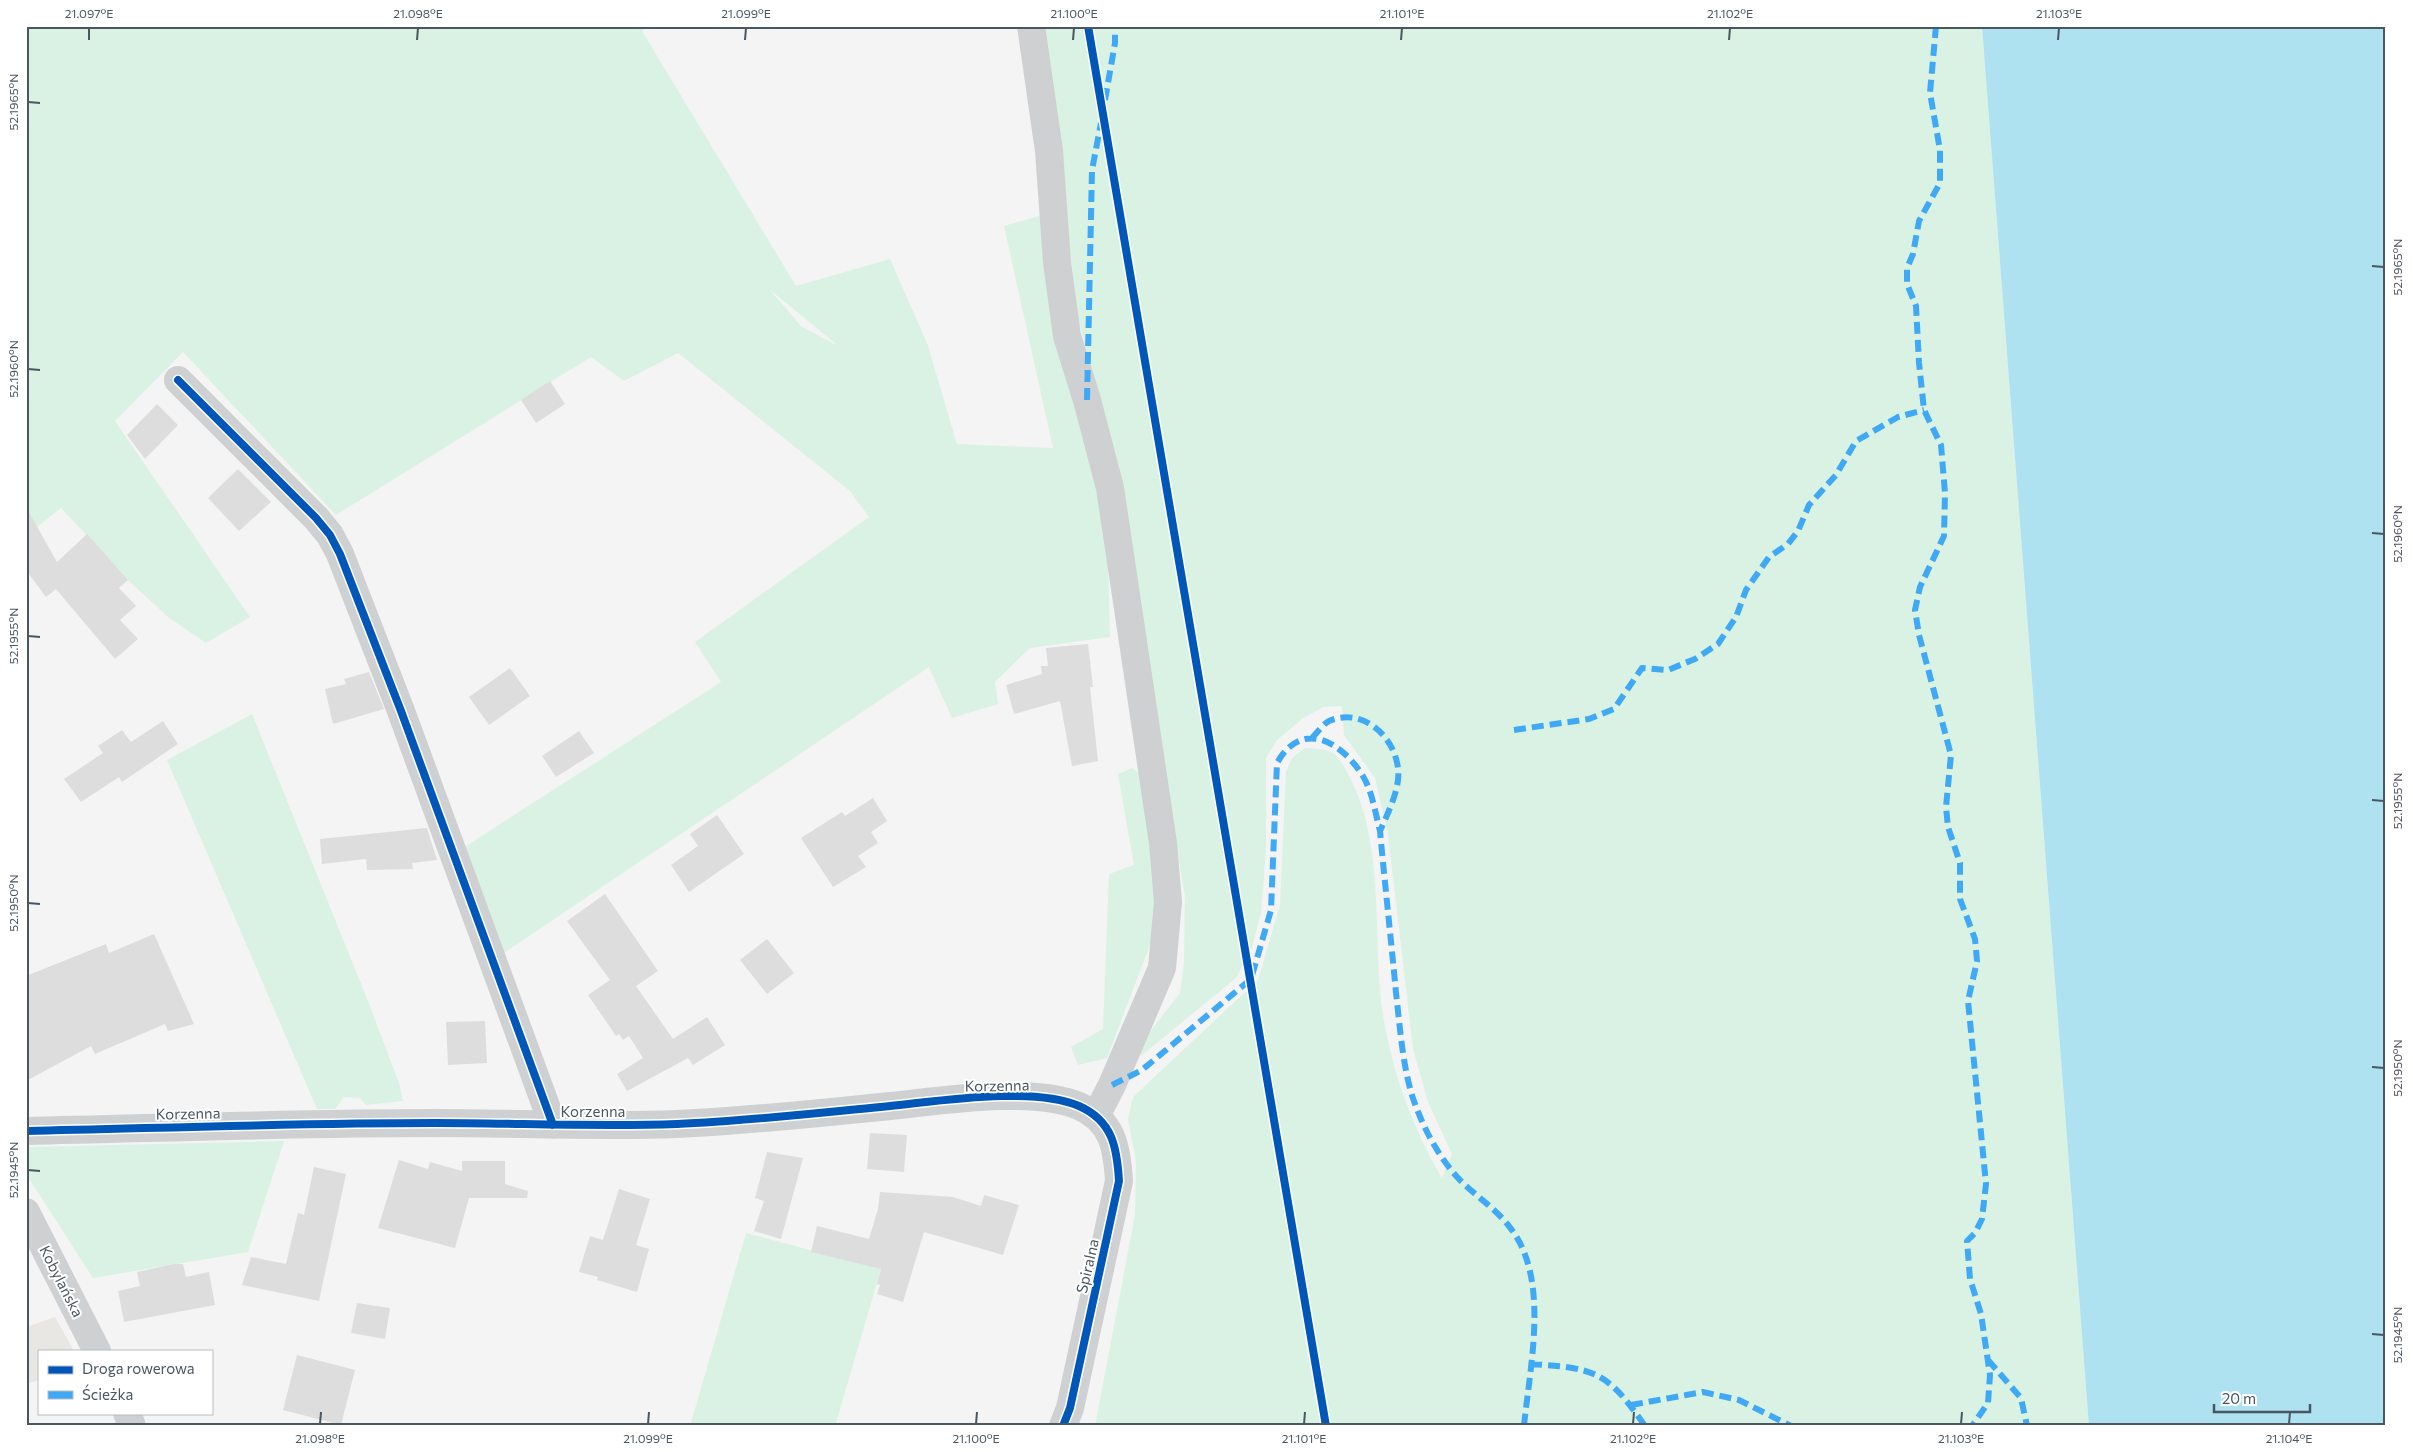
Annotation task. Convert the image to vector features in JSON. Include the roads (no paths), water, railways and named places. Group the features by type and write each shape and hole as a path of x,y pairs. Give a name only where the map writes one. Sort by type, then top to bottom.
{"street":[{"path":"1031,26 1049,151 1057,262 1067,336 1087,400 1110,488 1163,843 1168,902 1162,968 1112,1085 1096,1116"},
{"path":"178,380 316,518 330,535 340,554 401,711 553,1125"},
{"name":"Korzenna","path":"26,1131 290,1124 676,1124 757,1119 969,1098 1013,1096 1055,1099 1078,1105 1096,1116"},
{"name":"Spiralna","path":"1063,1426 1070,1408 1119,1181 1117,1152 1110,1132 1096,1116"},
{"name":"Kobylańska","path":"26,1212 96,1350"},
{"path":"127,1414 132,1426"}],"water":[{"path":"1982,26 2386,26 2386,1426 2089,1426"}]}
